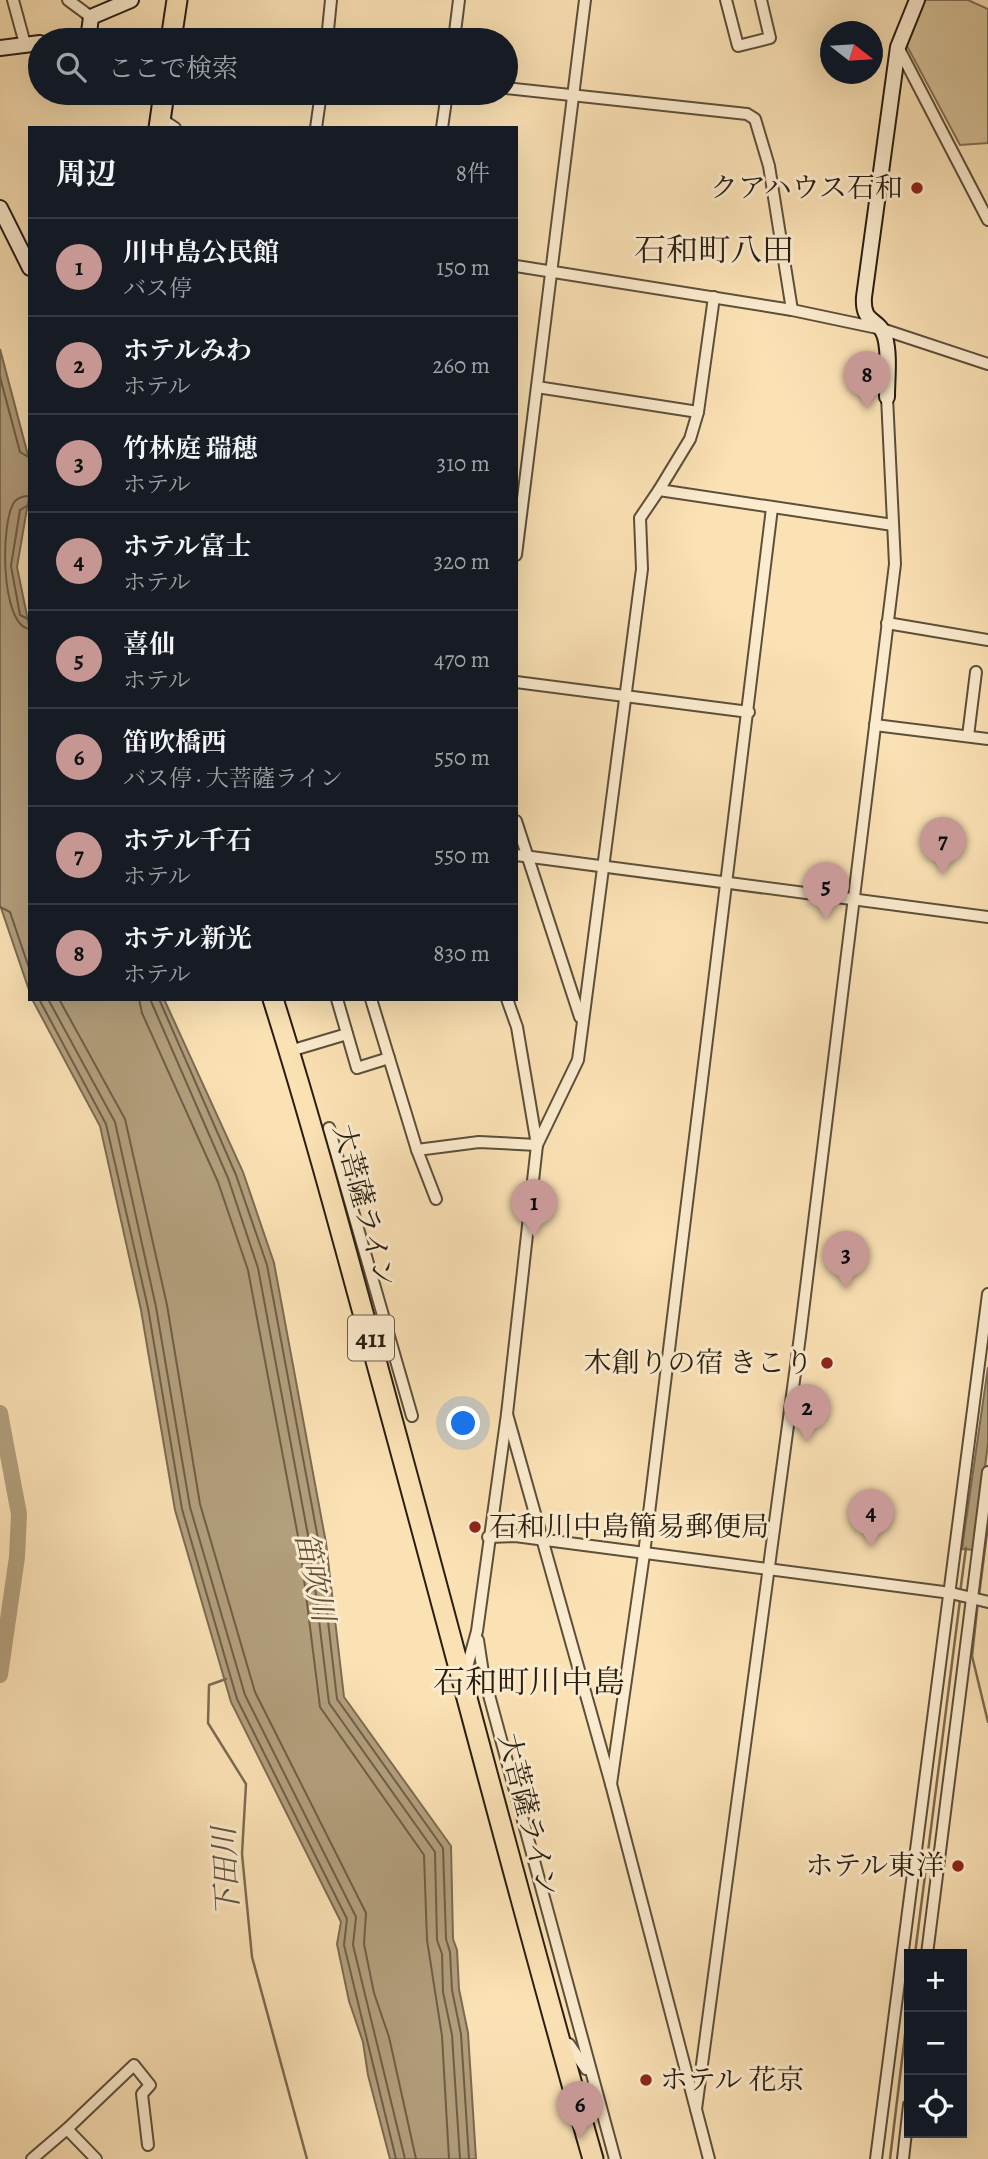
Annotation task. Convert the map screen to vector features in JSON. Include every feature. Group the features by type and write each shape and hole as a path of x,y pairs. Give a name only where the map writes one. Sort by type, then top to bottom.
{"highway":[{"path":"173,28 177,0"},
{"path":"164,105 165,125"},
{"name":"大菩薩ライン","path":"275,1001 346,1213 464,1678 593,2159"}],"street":[{"path":"13,0 28,32"},
{"path":"68,0 92,17"},
{"path":"92,17 131,0"},
{"path":"328,28 331,0"},
{"path":"456,28 459,0"},
{"path":"518,539 584,0"},
{"path":"726,0 738,46 771,38 761,0"},
{"path":"696,2109 854,899 895,564 887,349 882,329 868,320 863,310 898,47 917,0"},
{"path":"90,28 92,17"},
{"path":"0,48 28,44"},
{"path":"898,47 988,220"},
{"path":"518,89 747,114 755,119 769,166 792,310"},
{"path":"316,126 319,105"},
{"path":"442,126 445,105"},
{"path":"0,208 28,264"},
{"path":"518,266 792,310 882,329 988,364"},
{"path":"537,1145 578,1060 581,1020 605,866 642,569 640,519 690,439 698,412 713,297"},
{"path":"537,387 698,412"},
{"path":"659,491 893,525"},
{"path":"611,1784 644,1554 772,508"},
{"path":"887,623 988,640"},
{"path":"968,736 976,672"},
{"path":"518,682 749,712"},
{"path":"875,725 988,739"},
{"path":"518,827 581,1020"},
{"path":"518,855 988,917"},
{"path":"338,1001 357,1068 389,1058"},
{"path":"372,1001 417,1150 436,1199"},
{"path":"464,1678 477,1631 507,1414 537,1145 517,1027 508,1001"},
{"path":"290,1051 347,1034"},
{"path":"329,1128 346,1213 412,1416"},
{"path":"417,1150 479,1142 537,1145"},
{"path":"879,2156 917,1847 953,1594 988,1294"},
{"path":"507,1414 611,1784 709,2159"},
{"path":"929,1949 978,1599 976,1553 988,1472"},
{"path":"488,1537 514,1536 978,1599"},
{"path":"958,1550 976,1553"},
{"path":"477,1631 483,1673 615,2159"},
{"path":"917,1847 941,1851"},
{"path":"560,2043 569,2044 590,2074"},
{"path":"32,2159 134,2065 149,2084 142,2094 148,2145"},
{"path":"67,2129 96,2159"},
{"path":"902,2156 904,2138"}],"shaded area":[{"path":"925,0 968,0 988,9 988,143 960,145 907,46"}],"water":[{"path":"0,349 28,455 28,503 17,567 28,620 28,987 0,905"},
{"name":"笛吹川","path":"33,1001 165,1001 243,1172 274,1263 326,1543 344,1697 451,1846 453,1939 457,1950 459,1989 468,2033 476,2159 390,2159 337,1944 341,1922 231,1702 175,1510 141,1310 100,1126"},
{"path":"988,1367 988,1444 974,1550 962,1549"}],"waterway":[{"path":"0,1413 19,1514 17,1557 0,1675"},
{"path":"979,1595 988,1525"},
{"path":"960,1593 966,1548"},
{"path":"916,1949 960,1600"},
{"path":"978,1601 972,1656 988,1722"},
{"name":"下田川","path":"226,1679 209,1685 208,1723 246,1784 242,1854 252,1957 307,2159"},
{"path":"890,2159 908,2012"}],"place":[{"name":"クアハウス石和","path":"917,188"},
{"name":"ホテル新光","path":"867,409"},
{"name":"ホテル千石","path":"943,875"},
{"name":"喜仙","path":"826,920"},
{"name":"川中島公民館","path":"534,1237"},
{"name":"竹林庭 瑞穂","path":"846,1289"},
{"name":"木創りの宿 きこり","path":"827,1363"},
{"name":"ホテルみわ","path":"807,1442"},
{"name":"石和川中島簡易郵便局","path":"475,1527"},
{"name":"ホテル富士","path":"871,1547"},
{"name":"ホテル東洋","path":"958,1866"},
{"name":"ホテル 花京","path":"646,2080"},
{"name":"笛吹橋西","path":"580,2139"}],"district":[{"name":"石和町八田","path":"714,250"},
{"name":"石和町川中島","path":"529,1682"}]}
